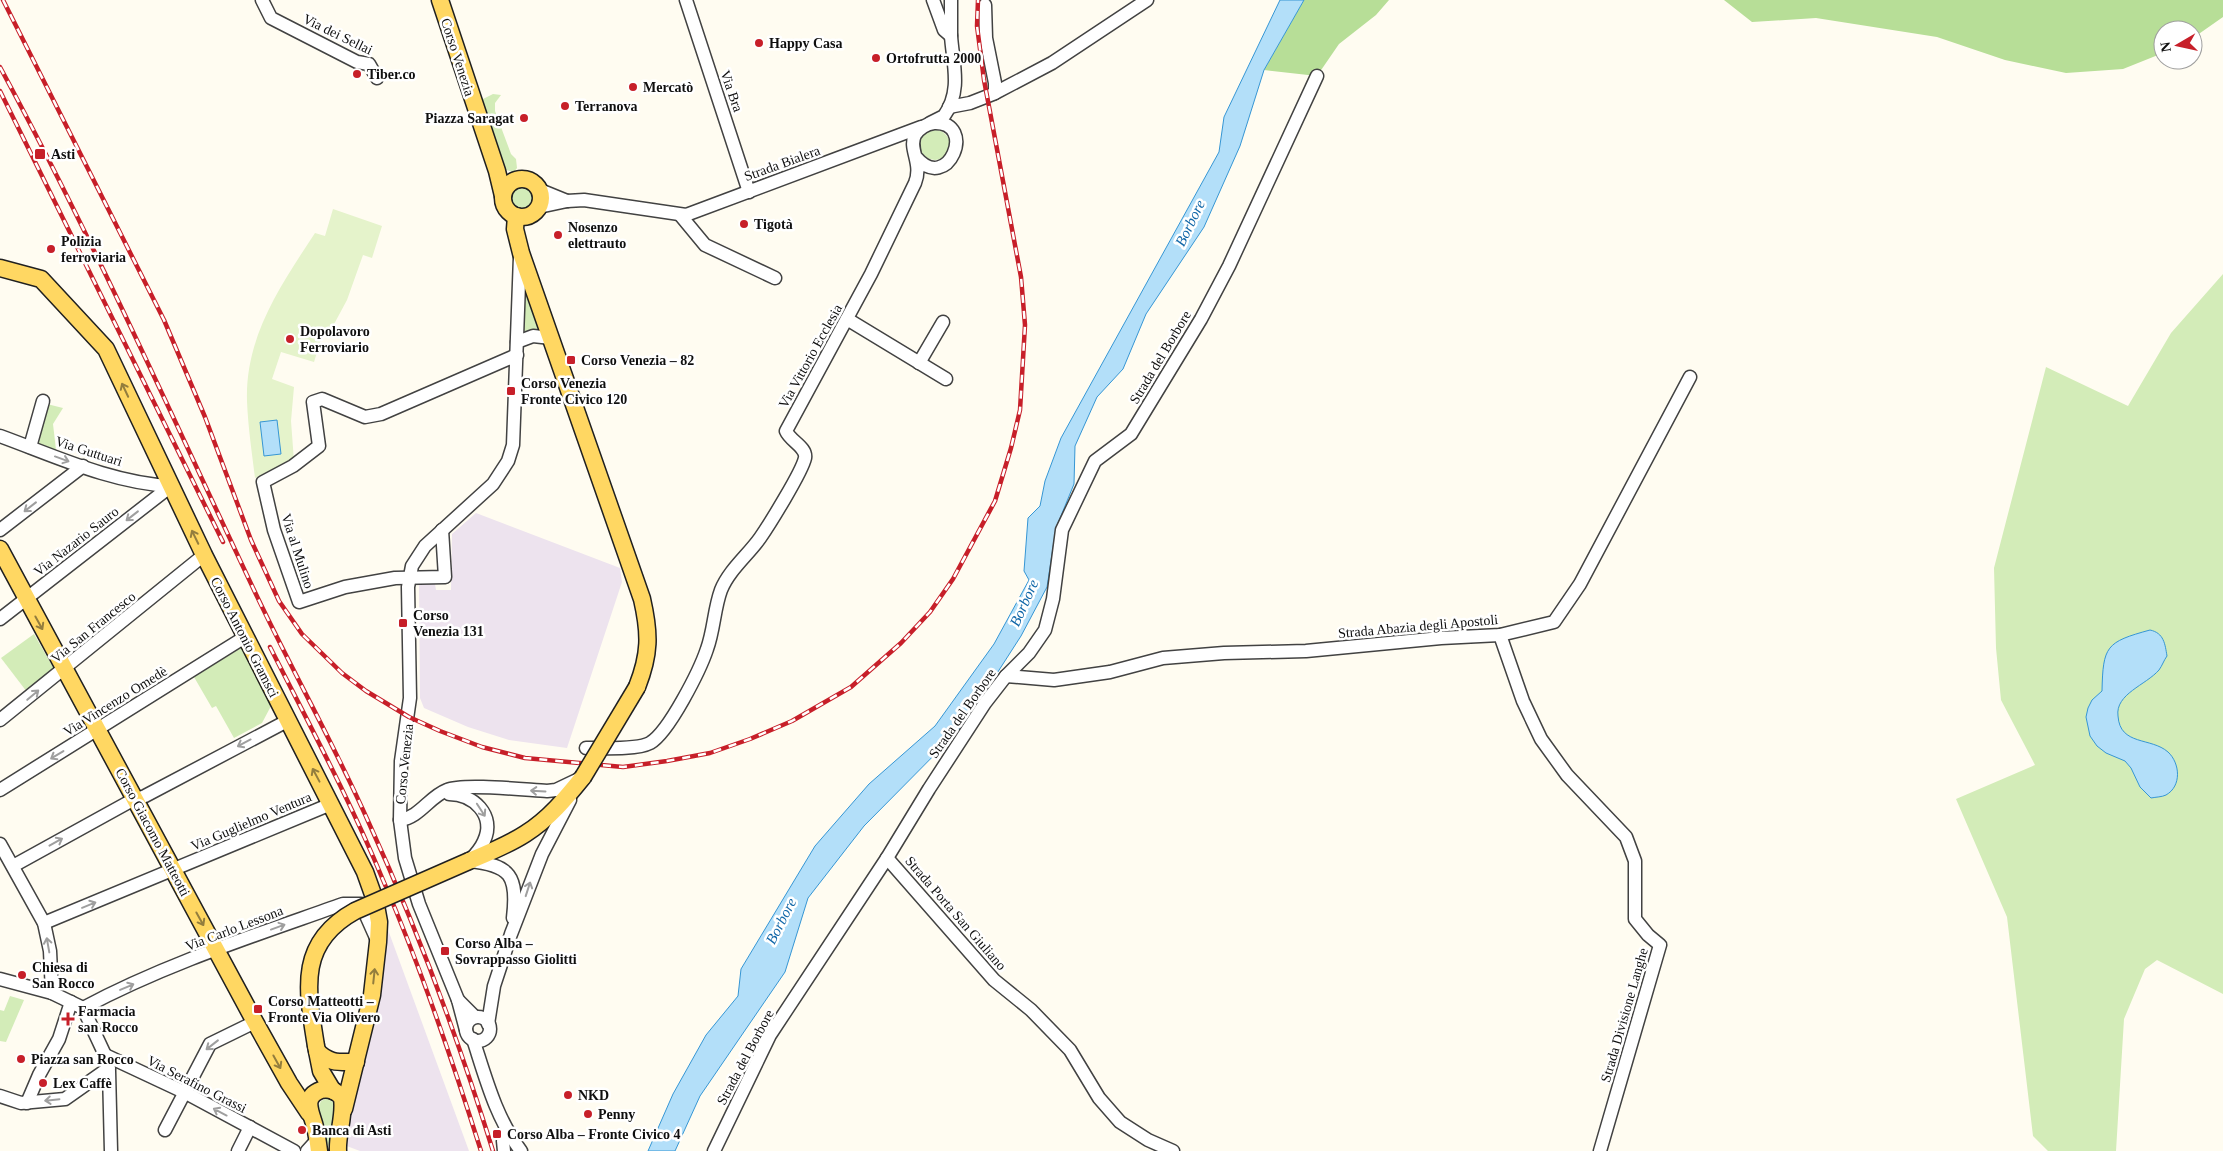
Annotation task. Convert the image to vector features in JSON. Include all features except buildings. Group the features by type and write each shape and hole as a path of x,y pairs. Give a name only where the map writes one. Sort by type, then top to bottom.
{"main road":[{"name":"Corso Venezia","path":"440,0 497,171 503,196"},
{"path":"497,171 513,181 528,180 540,190 541,201 539,207 529,216 516,216 506,208 503,196 504,190 513,181"},
{"name":"Corso Venezia","path":"321,1071 310,1008 308,974 312,959 324,935 341,918 355,910 511,842 539,825 560,805 583,777 637,687 646,665 648,647 647,623 642,600 521,253 515,229 516,216"},
{"name":"Corso Antonio Gramsci","path":"0,268 41,279 106,349 204,556 365,872 375,900 379,922 378,942 372,995 338,1136 338,1151"},
{"name":"Corso Giacomo Matteotti","path":"0,549 255,1022 289,1083 309,1113 315,1127 313,1148"},
{"path":"317,1048 324,1058 335,1062 356,1062"},
{"path":"309,1113 310,1101 319,1083 321,1071"},
{"path":"321,1071 333,1090 342,1098 344,1109"},
{"path":"314,1095 322,1090 333,1090"}],"street":[{"name":"Via dei Sellai","path":"262,0 271,18 358,62 369,64 377,78"},
{"name":"Via Bra","path":"686,0 749,192"},
{"path":"933,0 944,30 951,36"},
{"path":"894,139 905,142 924,164 940,167 951,160 954,155 957,142 949,123 949,108 956,81 951,36 951,0"},
{"path":"915,154 913,140 926,125 941,119 949,108 970,103 995,93 1052,63 1147,0"},
{"path":"985,5 986,38 995,83 995,93"},
{"name":"Strada del Borbore","path":"714,1151 770,1035 887,858 985,703 1006,676 1029,653 1045,630 1053,599 1062,530 1095,461 1132,434 1201,319 1229,266 1317,76"},
{"path":"926,125 942,124 950,129 955,136"},
{"name":"Strada Bialera","path":"539,207 567,201 596,201 682,216 894,139 926,125"},
{"name":"Via Vittorio Ecclesia","path":"586,748 623,748 650,743 666,727 692,681 707,650 722,589 734,570 760,537 792,484 805,458 804,452 789,437 786,431 847,319 915,183 918,170 915,154"},
{"name":"Via Vittorio Ecclesia","path":"915,183 929,172 940,167"},
{"name":"Strada Bialera","path":"540,190 567,201"},
{"path":"682,216 705,246 775,278"},
{"name":"Corso Venezia","path":"521,253 515,433 508,461 493,484 442,530 416,557 410,578 410,698 401,761 400,820 405,858 419,904 458,1000 500,1118 508,1134 521,1151"},
{"path":"847,319 946,379"},
{"path":"919,363 943,322"},
{"path":"518,342 533,336 551,338"},
{"name":"Via al Mulino","path":"442,530 445,577 395,578 345,587 299,602 274,530 263,482 293,466 319,446 313,402 322,399 365,417 381,414 517,355"},
{"name":"Strada Abazia degli Apostoli","path":"1006,676 1054,680 1110,672 1163,658 1224,653 1306,651 1441,638 1500,635 1554,622 1580,584 1690,377"},
{"path":"30,447 43,401"},
{"name":"Via Guttuari","path":"0,436 82,466 148,485 171,486"},
{"path":"0,530 82,466"},
{"name":"Via Nazario Sauro","path":"0,619 171,486"},
{"name":"Via San Francesco","path":"0,720 204,556"},
{"name":"Strada Divisione Langhe","path":"1500,635 1523,701 1541,739 1567,774 1626,838 1635,862 1635,919 1648,935 1660,945 1600,1151"},
{"name":"Via Vincenzo Omedè","path":"0,790 245,638"},
{"path":"13,866 136,799 287,721"},
{"path":"400,820 414,816 439,794 456,787 556,790 583,777"},
{"path":"484,1072 486,1037 489,1031 488,1024 494,986 511,934 542,854 583,777"},
{"path":"439,794 464,796 474,800 482,808 486,818 485,840 469,861"},
{"name":"Via Guglielmo Ventura","path":"44,923 331,804"},
{"path":"0,844 44,923 50,951 52,993"},
{"name":"Strada Porta San Giuliano","path":"887,858 994,980 1031,1010 1070,1050 1099,1098 1120,1122 1148,1140 1172,1151"},
{"path":"469,861 490,863 500,867 511,880 516,898 511,934"},
{"name":"Via Carlo Lessona","path":"77,1005 105,996 216,949 343,904 360,904 378,942"},
{"path":"0,979 52,993 77,1005 109,1068 111,1151"},
{"path":"486,1037 480,1040 469,1035 469,1021 476,1017 494,986"},
{"name":"Corso Venezia","path":"458,1000 476,1017"},
{"path":"28,1103 39,1075 77,1005"},
{"path":"476,1017 484,1018 488,1024"},
{"path":"165,1130 210,1044 255,1022"},
{"name":"Via Serafino Grassi","path":"104,1055 184,1092 294,1151"},
{"path":"0,1096 21,1103 65,1099 109,1068"},
{"path":"238,1151 250,1127"},
{"path":"504,1151 502,1141 508,1134"}],"shaded area":[{"path":"476,513 620,568 622,582 567,748 509,740 468,727 424,708 420,698 419,584 435,584 436,590 451,590 452,534"},
{"path":"387,927 469,1151 360,1151 344,1145 376,1019"}],"green space":[{"path":"1304,0 1389,0 1376,15 1339,44 1317,76 1264,70"},
{"path":"1724,0 2223,0 2223,17 2203,31 2203,20 2153,20 2153,57 2123,69 2066,73 2005,60 1937,37 1816,18 1752,22"},
{"path":"493,94 501,95 495,103 495,111 511,154 516,159 517,168 514,172 506,170 481,100"},
{"path":"935,130 946,134 950,145 946,156 935,160 924,156 920,145 924,134"},
{"path":"522,187 530,190 533,198 530,206 522,209 514,206 511,198 514,190"},
{"name":"Dopolavoro Ferroviario","path":"333,209 382,226 372,258 363,255 347,300 333,326 323,333 314,362 281,352 272,379 294,387 291,421 294,461 255,478 247,401 248,377 252,355 259,333 278,292 315,233 325,236"},
{"path":"2223,274 2223,994 2157,960 2145,969 2124,1019 2116,1151 2048,1151 2033,1136 2007,917 1956,799 2035,765 2001,700 1996,648 1994,568 2046,367 2128,406 2171,333"},
{"path":"526,293 529,294 541,330 532,329 523,332 524,295"},
{"path":"47,404 63,408 53,424 56,450 35,443"},
{"path":"34,634 54,669 27,692 1,658"},
{"path":"242,647 271,706 262,723 234,738 216,706 212,708 194,677"},
{"path":"10,996 24,1000 6,1042 0,1041 0,1010 4,1011"},
{"path":"328,1098 335,1104 328,1149 318,1108 321,1101"}],"water":[{"name":"Borbore","path":"1280,0 1304,0 1264,70 1240,146 1204,227 1146,314 1123,369 1097,397 1075,446 1074,484 1056,528 1047,587 1021,636 963,726 864,826 808,898 785,972 700,1096 675,1151 648,1151 673,1094 706,1035 738,996 741,969 815,846 869,784 935,726 994,644 1029,580 1024,571 1028,518 1040,506 1045,481 1061,438 1219,152 1224,117"},
{"path":"277,420 281,454 264,456 260,422"},
{"path":"2150,630 2155,631 2161,636 2167,656 2159,670 2132,690 2121,702 2118,708 2118,716 2120,726 2130,737 2161,747 2168,752 2175,762 2177,780 2175,786 2166,795 2151,798 2140,787 2131,768 2125,761 2106,753 2097,746 2090,736 2086,717 2092,700 2102,691 2104,664 2110,648 2124,638"}],"railway":[{"path":"3,0 164,320 205,417 251,540 279,601 302,634 342,673 366,691 409,717 440,731 482,747 525,758 623,767 710,753 750,739 792,721 851,687 901,643 930,612 953,579 995,501 1020,410 1025,325 1021,277 984,80 977,26 978,0"},
{"path":"0,67 99,261 268,619 368,821 436,984 466,1067 493,1151"},
{"path":"0,91 223,542"},
{"path":"270,647 343,791 397,913 435,1014 481,1151"}],"place":[{"name":"Happy Casa","path":"759,43"},
{"name":"Ortofrutta 2000","path":"876,58"},
{"name":"Tiber.co","path":"357,74"},
{"name":"Mercatò","path":"633,87"},
{"name":"Terranova","path":"565,106"},
{"name":"Piazza Saragat","path":"524,118"},
{"name":"Asti","path":"40,154"},
{"name":"Tigotà","path":"744,224"},
{"name":"Nosenzo elettrauto","path":"558,235"},
{"name":"Polizia ferroviaria","path":"51,249"},
{"name":"Dopolavoro Ferroviario","path":"290,339"},
{"name":"Corso Venezia – 82","path":"571,360"},
{"name":"Corso Venezia Fronte Civico 120","path":"511,391"},
{"name":"Corso Venezia 131","path":"403,623"},
{"name":"Corso Alba – Sovrappasso Giolitti","path":"445,951"},
{"name":"Chiesa di San Rocco","path":"22,975"},
{"name":"Corso Matteotti – Fronte Via Olivero","path":"258,1009"},
{"name":"Farmacia san Rocco","path":"68,1019"},
{"name":"Piazza san Rocco","path":"21,1059"},
{"name":"Lex Caffè","path":"43,1083"},
{"name":"NKD","path":"568,1095"},
{"name":"Penny","path":"588,1114"},
{"name":"Banca di Asti","path":"302,1130"},
{"name":"Corso Alba – Fronte Civico 4","path":"497,1134"}]}
